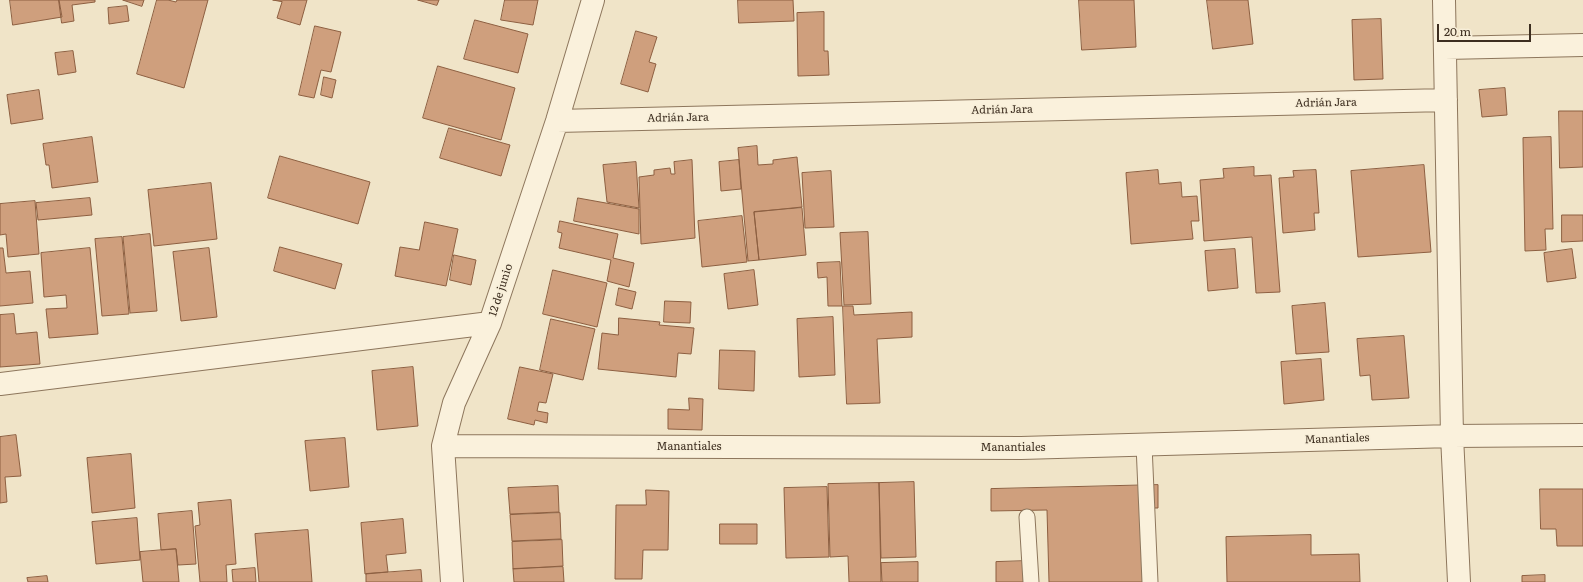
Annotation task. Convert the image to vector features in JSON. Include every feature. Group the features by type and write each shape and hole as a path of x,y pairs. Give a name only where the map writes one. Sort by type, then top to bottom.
{"street":[{"name":"12 de junio","path":"452,582 443,446 454,403 490,323 558,121 593,0"},
{"path":"1444,0 1452,436 1459,582"},
{"path":"1445,48 1583,45"},
{"name":"Adrián Jara","path":"558,121 1446,100"},
{"path":"0,384 490,323"},
{"name":"Manantiales","path":"443,446 1021,448 1452,436 1583,435"}],"lane":[{"path":"1144,445 1150,582"},
{"path":"1028,517 1031,582"}],"building":[{"path":"10,0 59,0 62,17 13,25"},
{"path":"59,0 95,0 95,2 72,5 74,21 62,23"},
{"path":"123,0 144,0 142,6"},
{"path":"157,0 176,2 177,0 208,0 184,88 137,74"},
{"path":"273,0 307,0 300,25 277,18 282,2"},
{"path":"418,0 439,0 437,5"},
{"path":"505,0 538,0 533,25 501,20"},
{"path":"738,0 793,0 794,21 739,23"},
{"path":"1079,0 1134,0 1136,47 1082,50"},
{"path":"1207,0 1248,0 1253,44 1213,49"},
{"path":"127,6 129,21 109,24 108,8"},
{"path":"824,12 824,51 828,51 829,75 798,76 797,13"},
{"path":"1381,19 1383,79 1354,80 1352,20"},
{"path":"475,20 528,34 518,73 464,59"},
{"path":"315,26 341,32 331,72 321,70 314,98 299,95"},
{"path":"636,31 657,37 649,62 656,64 648,92 621,84"},
{"path":"73,51 76,72 58,75 55,53"},
{"path":"438,66 515,88 501,140 423,118"},
{"path":"324,77 336,80 332,98 321,95"},
{"path":"1505,88 1507,115 1482,117 1479,90"},
{"path":"39,90 43,119 11,124 7,95"},
{"path":"1559,111 1583,111 1583,167 1560,168"},
{"path":"449,128 510,145 501,176 440,158"},
{"path":"92,137 98,182 52,188 49,165 46,165 43,144"},
{"path":"1551,137 1553,229 1545,229 1546,250 1525,251 1523,138"},
{"path":"757,146 758,165 773,164 773,160 797,157 802,207 754,212 759,260 748,261 738,148"},
{"path":"280,156 370,182 358,224 268,198"},
{"path":"692,160 695,238 641,244 639,177 654,175 654,170 670,168 671,174 675,174 674,162"},
{"path":"739,160 741,189 721,191 719,162"},
{"path":"636,162 639,208 607,202 603,165"},
{"path":"1424,165 1431,252 1358,257 1351,171"},
{"path":"1254,167 1254,176 1271,175 1280,292 1256,293 1252,237 1204,241 1200,180 1224,178 1223,169"},
{"path":"1158,170 1159,184 1181,182 1182,197 1197,196 1199,221 1191,221 1193,239 1131,244 1126,173"},
{"path":"1316,170 1319,213 1314,213 1315,230 1283,233 1279,178 1294,177 1293,171"},
{"path":"831,171 834,227 805,228 802,173"},
{"path":"211,183 217,239 154,246 148,190"},
{"path":"90,198 92,215 38,220 36,203"},
{"path":"578,198 639,209 639,234 574,221"},
{"path":"35,201 39,254 8,257 6,234 0,235 0,204"},
{"path":"802,208 806,255 759,260 754,212"},
{"path":"1562,215 1583,215 1583,241 1562,242"},
{"path":"742,216 747,262 702,267 698,221"},
{"path":"560,221 618,234 613,258 634,263 629,287 607,281 611,260 559,248 562,233 558,232"},
{"path":"425,222 458,229 446,286 395,276 400,247 419,250"},
{"path":"868,232 871,304 844,305 840,233"},
{"path":"150,234 157,311 130,313 123,237"},
{"path":"122,237 129,314 102,316 95,239"},
{"path":"280,247 342,264 335,289 274,271"},
{"path":"0,248 3,248 6,273 30,271 33,303 0,306"},
{"path":"90,248 98,334 49,338 46,309 67,308 66,295 44,297 41,253"},
{"path":"209,248 217,317 181,321 173,252"},
{"path":"1235,249 1238,288 1208,291 1205,251"},
{"path":"1572,249 1576,278 1547,282 1544,253"},
{"path":"454,255 476,260 471,285 450,280"},
{"path":"840,262 842,306 828,306 827,277 818,278 817,263"},
{"path":"553,270 607,283 597,327 543,314"},
{"path":"754,270 758,305 728,309 724,274"},
{"path":"619,288 636,292 632,309 616,305"},
{"path":"665,301 691,302 690,323 664,322"},
{"path":"1325,303 1329,352 1296,354 1292,306"},
{"path":"843,306 853,306 854,315 912,312 912,337 877,339 880,403 847,404"},
{"path":"14,314 16,334 37,332 40,364 0,367 0,315"},
{"path":"833,317 835,375 799,377 797,319"},
{"path":"619,318 660,322 659,325 694,328 691,354 678,353 676,377 598,369 602,333 618,335"},
{"path":"551,319 595,329 583,380 540,370"},
{"path":"1404,336 1409,398 1372,400 1370,375 1360,376 1357,339"},
{"path":"720,350 755,351 754,391 719,389"},
{"path":"1321,359 1324,400 1284,404 1281,362"},
{"path":"413,367 418,426 377,430 372,371"},
{"path":"520,367 553,374 546,403 539,402 537,411 548,413 547,423 535,420 534,425 508,419"},
{"path":"689,398 703,399 702,430 668,429 668,409 689,410"},
{"path":"16,435 21,476 5,477 7,502 0,503 0,437"},
{"path":"345,438 349,487 310,491 305,441"},
{"path":"131,454 135,508 92,513 87,458"},
{"path":"914,482 916,557 881,558 879,483"},
{"path":"879,483 881,582 849,582 848,556 830,557 828,484"},
{"path":"1158,485 1158,508 1141,508 1143,582 1049,582 1047,510 991,511 991,489"},
{"path":"558,486 559,512 510,514 508,488"},
{"path":"827,487 829,557 786,558 784,488"},
{"path":"1540,489 1583,489 1583,546 1557,546 1556,529 1541,529"},
{"path":"646,490 669,491 668,550 643,550 642,579 615,579 616,505 646,505"},
{"path":"231,500 236,564 226,565 227,582 200,582 195,526 200,525 198,503"},
{"path":"192,511 196,564 178,565 176,549 161,550 158,514"},
{"path":"560,513 561,539 512,541 510,515"},
{"path":"137,518 140,560 96,564 92,522"},
{"path":"403,519 406,553 386,555 388,572 365,574 361,523"},
{"path":"720,524 757,524 757,544 720,544"},
{"path":"308,530 312,582 259,582 255,534"},
{"path":"1311,535 1311,555 1359,554 1360,582 1227,582 1226,537"},
{"path":"562,540 563,566 513,569 512,542"},
{"path":"176,549 179,582 143,582 140,552"},
{"path":"1027,561 1028,582 996,582 996,562"},
{"path":"918,562 918,582 882,582 881,563"},
{"path":"563,567 564,582 514,582 513,569"},
{"path":"255,568 256,582 233,582 232,570"},
{"path":"421,570 422,582 366,582 366,574"},
{"path":"1545,575 1545,582 1522,582 1522,576"},
{"path":"47,576 48,582 28,582 27,578"}]}
